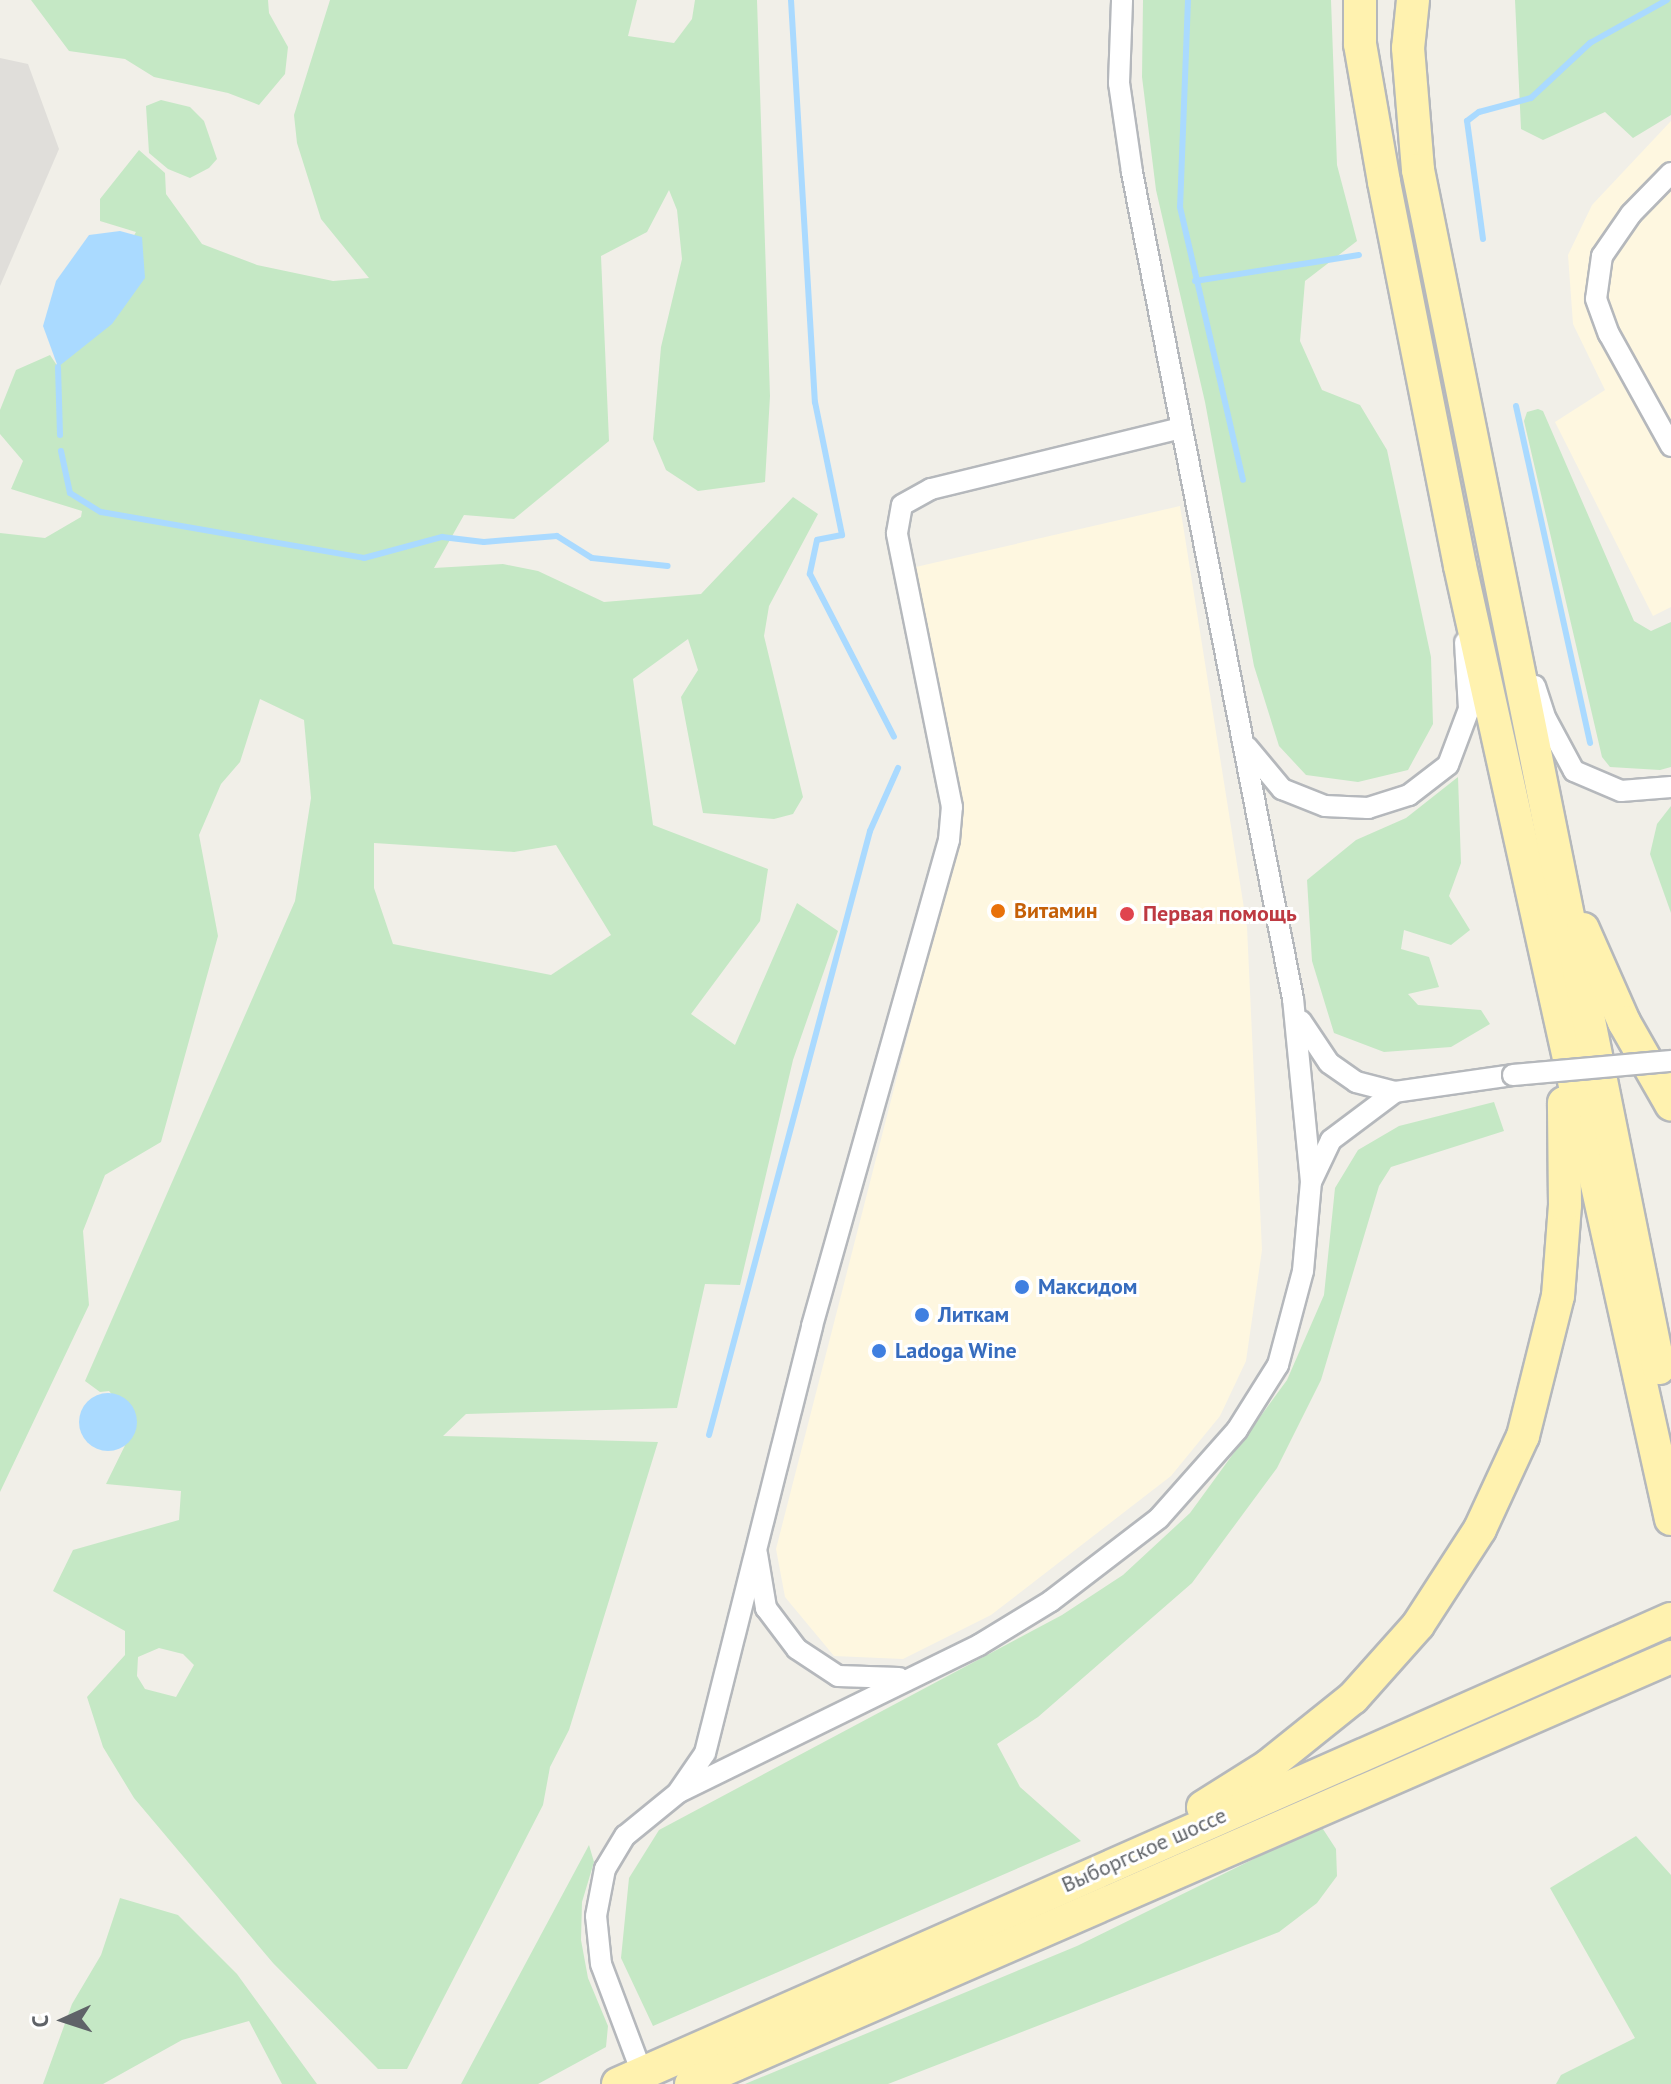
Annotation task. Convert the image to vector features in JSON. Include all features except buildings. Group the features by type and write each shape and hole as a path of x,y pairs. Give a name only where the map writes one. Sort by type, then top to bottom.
{"main road":[{"path":"1360,0 1360,44 1460,566 1671,1519"},
{"path":"1375,118 1381,0"},
{"path":"1413,0 1408,48 1418,170 1556,870 1671,1424"},
{"path":"1556,870 1624,1022 1671,1104"},
{"path":"1125,1858 1268,1766 1353,1698 1418,1625 1480,1529 1523,1436 1558,1296 1565,1205 1564,1040"},
{"name":"Выборгское шоссе","path":"630,2079 1671,1619"},
{"name":"Выборгское шоссе","path":"691,2084 1671,1657"}],"street":[{"path":"630,2079 601,1964 596,1916 605,1869 625,1836 679,1792 979,1645 1051,1601 1159,1518 1237,1430 1278,1365 1303,1271 1311,1182 1293,999 1181,428 1119,83 1122,0"},
{"path":"1671,173 1631,214 1602,256 1596,299 1609,334 1671,446"},
{"path":"679,1792 705,1753 756,1547 949,840 952,807 897,533 902,505 931,489 1181,428"},
{"path":"1493,548 1546,719 1574,771 1621,791 1671,787"},
{"path":"1245,743 1282,789 1325,806 1368,808 1409,795 1448,765 1469,709 1460,566"},
{"path":"1293,999 1307,1037 1329,1063 1356,1082 1395,1092 1513,1075 1671,1061"},
{"path":"1311,1182 1331,1140 1395,1092"},
{"path":"756,1547 766,1608 797,1649 838,1676 911,1677"}],"shaded area":[{"path":"0,58 28,64 59,149 0,286"},
{"path":"1671,121 1671,607 1653,616 1555,422 1605,390 1573,324 1568,255 1592,205"},
{"path":"1180,506 1247,927 1262,1250 1246,1361 1220,1416 1171,1476 991,1615 903,1659 834,1656 785,1597 776,1549 961,827 958,784 907,569"}],"green space":[{"path":"31,0 268,0 269,13 288,47 285,74 259,105 228,93 154,77 125,59 69,51"},
{"path":"330,0 637,0 628,36 674,43 692,19 695,0 757,0 770,396 765,482 698,491 666,470 653,439 661,347 682,259 677,210 669,190 647,232 601,256 609,441 514,519 464,515 434,568 503,564 538,571 604,602 701,594 793,497 818,514 769,606 764,636 803,797 793,814 774,819 703,813 681,697 698,670 688,639 633,679 653,825 768,869 760,921 691,1014 735,1045 797,903 838,931 793,1060 740,1285 705,1284 677,1408 466,1414 443,1436 658,1442 569,1730 550,1767 543,1805 407,2069 378,2069 273,1963 134,1798 103,1747 87,1697 125,1655 125,1631 53,1591 73,1550 179,1520 181,1491 106,1484 136,1423 109,1391 100,1392 85,1381 295,901 311,798 304,720 260,699 240,762 221,784 199,835 218,936 161,1142 105,1175 83,1231 89,1305 0,1492 0,533 45,538 81,517 82,511 11,489 23,461 0,434 0,410 16,370 50,355 58,367 136,232 100,221 100,199 139,150 165,173 166,194 202,244 257,265 333,281 369,278 321,219 297,143 294,115","holes":["374,843 514,852 556,845 611,935 551,975 393,944 374,888","159,1648 183,1654 194,1665 176,1697 145,1689 137,1676 138,1657"]},
{"path":"1143,0 1331,0 1337,165 1357,241 1305,281 1300,341 1322,390 1360,405 1387,450 1431,657 1433,724 1408,770 1358,782 1306,775 1279,746 1254,666 1205,402 1156,190 1142,77"},
{"path":"1515,0 1671,0 1671,115 1633,138 1605,112 1543,140 1521,129"},
{"path":"161,100 190,107 204,121 217,159 209,168 190,178 168,169 149,153 146,106"},
{"path":"1543,411 1634,621 1651,631 1671,622 1671,767 1660,770 1610,767 1602,757 1524,421 1527,412"},
{"path":"1458,777 1461,863 1449,896 1470,930 1451,945 1404,930 1401,949 1429,957 1439,987 1408,994 1418,1005 1481,1010 1490,1024 1451,1047 1384,1052 1334,1033 1312,961 1307,880 1356,840 1406,818"},
{"path":"1671,806 1671,913 1650,854 1657,824"},
{"path":"1494,1102 1504,1131 1391,1167 1379,1186 1321,1380 1277,1468 1192,1583 1038,1717 997,1744 1020,1787 1081,1841 653,2026 621,1958 629,1878 659,1830 1062,1615 1123,1575 1190,1513 1287,1380 1324,1295 1335,1188 1358,1150 1399,1126"},
{"path":"1321,1826 1336,1849 1337,1876 1317,1903 1279,1932 888,2084 745,2084 1077,1946"},
{"path":"1636,1836 1671,1875 1671,2084 1556,2084 1561,2075 1635,2038 1550,1888"},
{"path":"589,1845 594,1862 582,1902 581,1940 588,1978 608,2026 606,2047 538,2084 461,2084"},
{"path":"120,1898 178,1915 237,1974 317,2084 282,2084 249,2021 182,2040 103,2084 43,2084 72,2004 101,1955"}],"water":[{"path":"120,231 142,237 145,278 112,324 58,367 43,326 56,281 89,235"},
{"path":"108,1393 119,1395 128,1402 135,1411 135,1433 128,1442 119,1449 108,1451 97,1449 88,1442 81,1433 79,1422 81,1411 88,1402 97,1395"}],"waterway":[{"path":"791,0 815,402 842,535 817,540 810,574 894,737"},
{"path":"1188,0 1180,207 1243,480"},
{"path":"1483,239 1467,121 1479,112 1531,98 1590,43 1667,0"},
{"path":"1195,281 1359,255"},
{"path":"58,367 60,435"},
{"path":"1516,406 1590,743"},
{"path":"61,451 70,493 101,512 364,558 442,537 484,542 557,536 592,558 668,566"},
{"path":"709,1435 870,831 898,768"}],"place":[{"name":"Витамин","path":"998,911"},
{"name":"Первая помощь","path":"1127,914"},
{"name":"Максидом","path":"1022,1287"},
{"name":"Литкам","path":"922,1315"},
{"name":"Ladoga Wine","path":"879,1351"}]}
